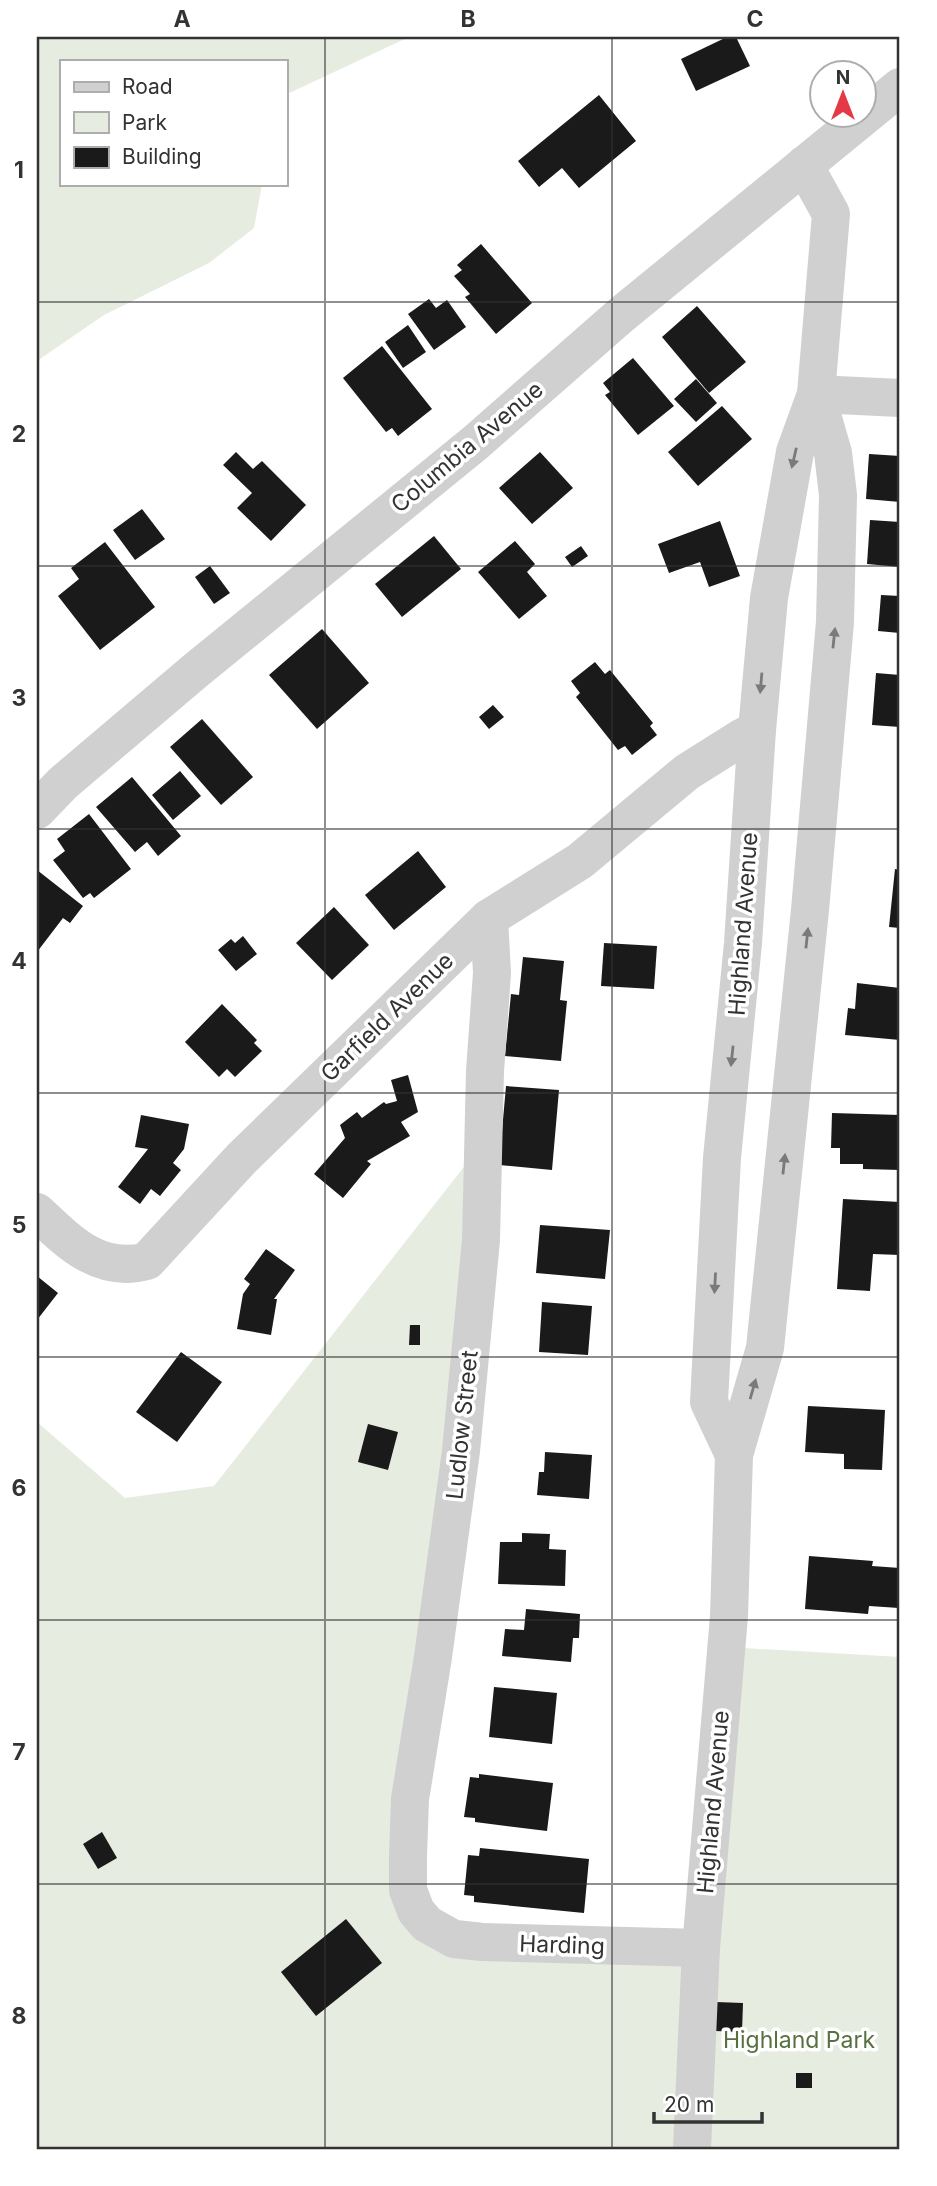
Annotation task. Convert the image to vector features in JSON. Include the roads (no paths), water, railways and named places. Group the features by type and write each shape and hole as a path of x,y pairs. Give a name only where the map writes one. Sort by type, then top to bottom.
{"street":[{"name":"Columbia Avenue","path":"37,810 63,783 195,671 475,443 621,315 900,87"},
{"name":"Highland Avenue","path":"734,1455 709,1402 722,1158 743,943 769,598 795,452 816,394 831,214 804,165"},
{"name":"Highland Avenue","path":"692,2149 701,1948 729,1616 734,1455 765,1348 810,911 835,622 838,495 833,453 816,394"},
{"path":"816,394 900,398"},
{"name":"Garfield Avenue","path":"37,1212 71,1243 91,1256 112,1263 131,1265 147,1261 242,1158 489,918 580,861 687,772 757,730"},
{"name":"Ludlow Street","path":"427,1924 416,1911 408,1890 410,1799 433,1657 461,1451 481,1240 485,1071 492,973 489,918"},
{"name":"Harding","path":"427,1924 454,1939 482,1942 701,1948"}],"park label":[{"name":"Highland Park","path":"799,2040"}]}
